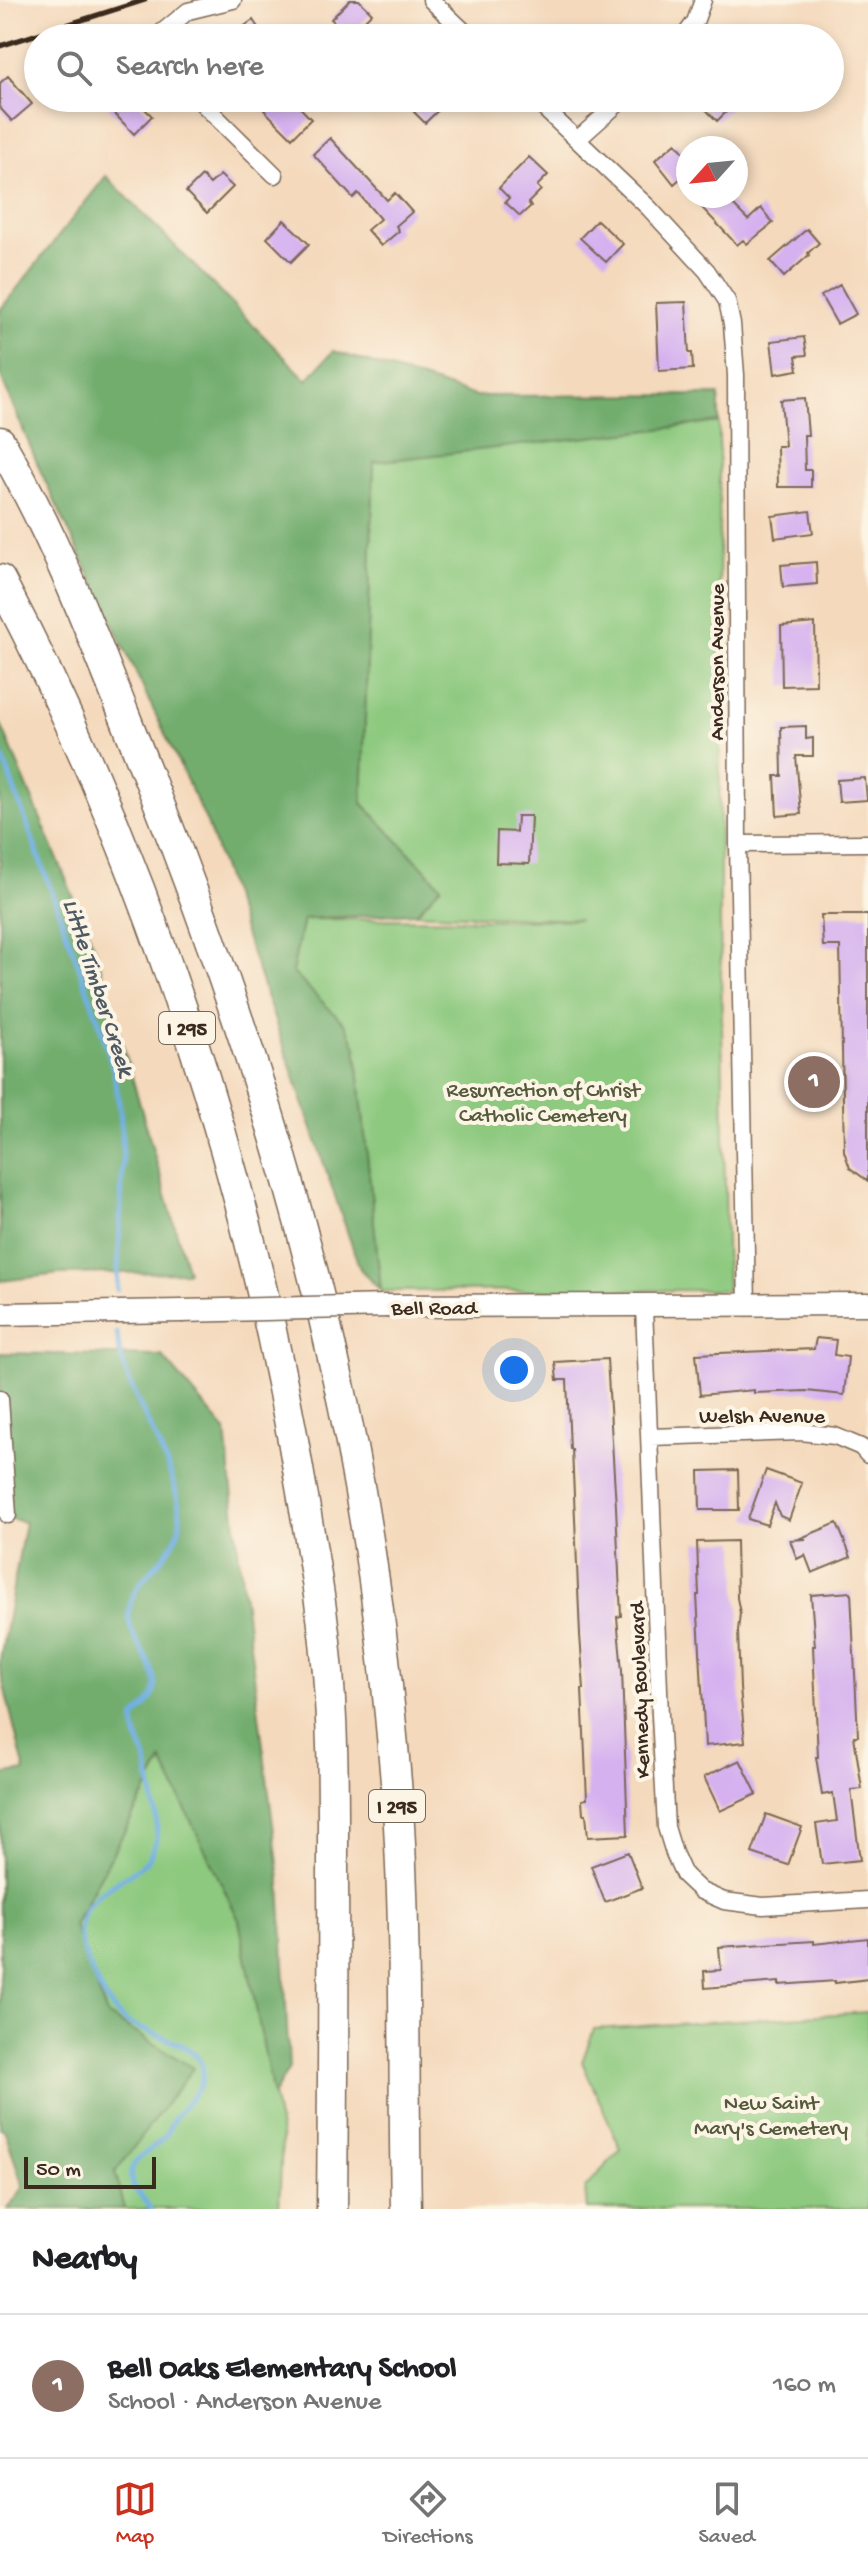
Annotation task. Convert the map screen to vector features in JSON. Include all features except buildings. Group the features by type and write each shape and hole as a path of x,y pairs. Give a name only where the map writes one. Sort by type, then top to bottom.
{"highway":[{"path":"0,442 64,565 132,735"},
{"name":"I 295","path":"0,479 132,735 197,899 247,1043 310,1267 344,1407 369,1550 387,1688 396,1793 402,1908 406,2209"},
{"name":"I 295","path":"0,580 57,697 110,817 174,990 236,1190 281,1378 320,1602 331,1711 334,1980 332,2209"}],"street":[{"path":"172,24 188,11 233,0"},
{"path":"431,0 456,24"},
{"path":"694,24 703,0"},
{"path":"211,112 275,175"},
{"name":"Anderson Avenue","path":"548,112 649,208 707,271 727,301 732,324 736,375 738,844 747,1305"},
{"path":"577,140 608,112"},
{"path":"738,844 868,843"},
{"name":"Bell Road","path":"0,1314 388,1306 868,1304"},
{"name":"Kennedy Boulevard","path":"644,1307 666,1827 674,1853 684,1875 701,1891 724,1901 763,1906 868,1900"},
{"path":"0,1399 8,1515"},
{"name":"Welsh Avenue","path":"650,1437 801,1432 835,1436 861,1447 868,1455"}],"green space":[{"path":"106,176 307,380 333,351 476,396 719,395 719,422 374,462 362,803 441,886 416,913 303,919 292,972 346,1025 356,1047 381,1291 360,1269 207,823 41,472 0,375 0,310"},
{"name":"Resurrection of Christ Catholic Cemetery","path":"719,422 720,921 727,1290 381,1291 356,1047 292,972 303,919 580,920 416,913 441,886 362,803 374,461"},
{"path":"0,722 95,948 188,1272 59,1274 0,1281"},
{"path":"0,1353 162,1356 226,1431 280,1879 289,2068 273,2096 239,1920 162,1761 74,1925 107,2015 193,2068 115,2172 125,2209 8,2209 23,2186 5,2131 0,2128 0,1775 25,1771 0,1660 25,1522 0,1517"},
{"path":"163,1760 239,1920 282,2140 279,2209 125,2209 115,2172 192,2068 107,2015 74,1925"},
{"name":"New Saint Mary's Cemetery","path":"868,2012 868,2209 587,2209 585,2188 621,2149 582,2062 594,2029"}],"waterway":[{"name":"Little Timber Creek","path":"0,750 99,1022 114,1072 123,1156 117,1290"},
{"name":"Little Timber Creek","path":"117,1333 129,1379 170,1472 180,1517 173,1544 139,1586 132,1597 129,1611 133,1633 154,1675 153,1696 134,1719 155,1807 155,1844 146,1862 101,1893 88,1906 81,1920 80,1931 90,1968 117,2013 133,2025 183,2046 200,2061 203,2071 200,2086 176,2116 164,2138 133,2166 132,2184 150,2209"}],"railway":[{"path":"69,24 145,0"},
{"path":"0,46 24,38"}],"place":[{"name":"Bell Oaks Elementary School","path":"814,1082"}]}
